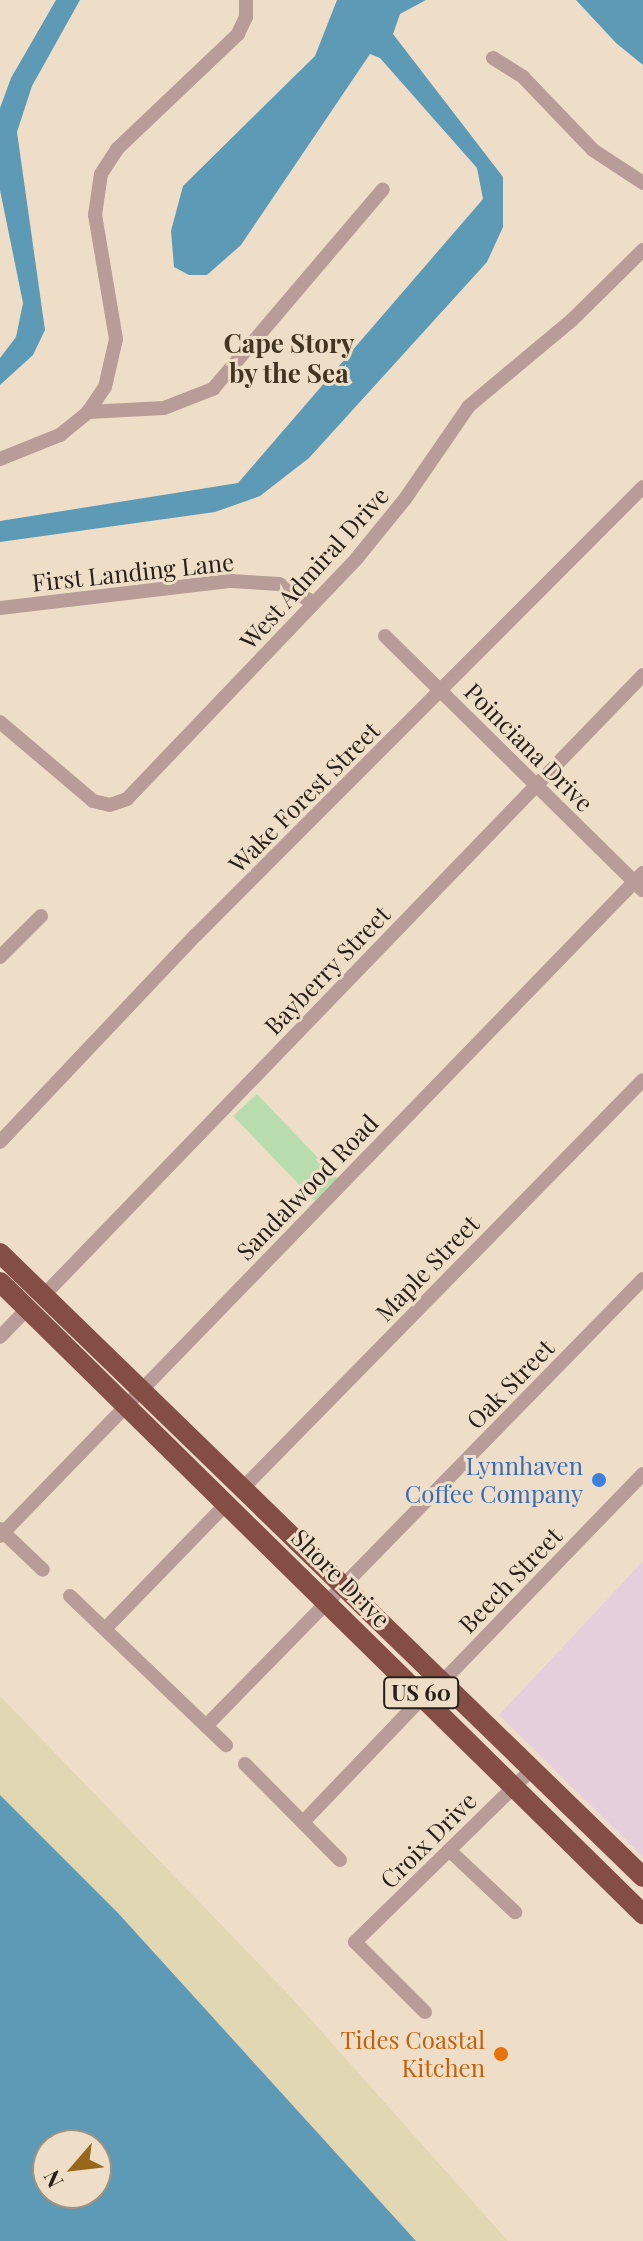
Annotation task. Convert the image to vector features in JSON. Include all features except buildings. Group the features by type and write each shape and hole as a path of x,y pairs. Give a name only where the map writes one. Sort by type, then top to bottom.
{"highway":[{"name":"Shore Drive","path":"0,1253 637,1870"},
{"name":"Shore Drive","path":"0,1282 328,1601 643,1914"}],"street":[{"path":"0,459 41,446 88,412 105,387 115,352 95,215 101,174 117,149 238,34 246,17 246,0"},
{"path":"493,58 523,77 593,150 643,183"},
{"path":"88,412 180,406 213,389 383,189"},
{"name":"West Admiral Drive","path":"0,722 84,795 110,805 141,787 314,603 405,499 469,406 572,320 643,250"},
{"name":"Wake Forest Street","path":"0,1142 196,935 643,487"},
{"name":"First Landing Lane","path":"0,608 231,581 279,584 314,603"},
{"name":"Poinciana Drive","path":"385,636 536,785 640,881"},
{"name":"Bayberry Street","path":"44,1295 643,675"},
{"name":"Sandalwood Road","path":"1,1533 640,881"},
{"path":"0,957 41,916"},
{"name":"Maple Street","path":"243,1488 643,1080"},
{"name":"Oak Street","path":"206,1726 643,1279"},
{"path":"0,1337 27,1309"},
{"name":"Beech Street","path":"442,1682 643,1474"},
{"path":"105,1629 227,1503"},
{"path":"1,1533 43,1570"},
{"path":"70,1596 226,1745"},
{"path":"305,1820 424,1696"},
{"path":"245,1764 305,1820 340,1860"},
{"name":"Croix Drive","path":"425,2012 355,1942 532,1769"},
{"path":"449,1850 515,1912"}],"shaded area":[{"path":"643,1561 643,1857 499,1715"}],"green space":[{"path":"257,1094 338,1179 315,1201 233,1116"}],"sand":[{"path":"0,1696 289,1995 508,2241 416,2241 118,1913 0,1795"}],"water":[{"path":"56,0 80,0 32,86 17,132 45,330 33,355 0,385 0,358 16,337 23,303 0,190 0,108 11,78"},
{"path":"337,0 426,0 400,14 393,34 503,177 503,227 487,262 309,458 260,496 215,512 0,542 0,521 238,483 483,199 477,168 380,58 370,54 241,245 207,275 189,275 174,267 171,231 183,186 315,56"},
{"path":"576,0 643,0 643,65 616,43"},
{"path":"0,1795 118,1913 416,2241 0,2241"}],"place":[{"name":"Lynnhaven Coffee Company","path":"599,1480"},
{"name":"Tides Coastal Kitchen","path":"501,2054"}],"district":[{"name":"Cape Story by the Sea","path":"289,358"}]}
